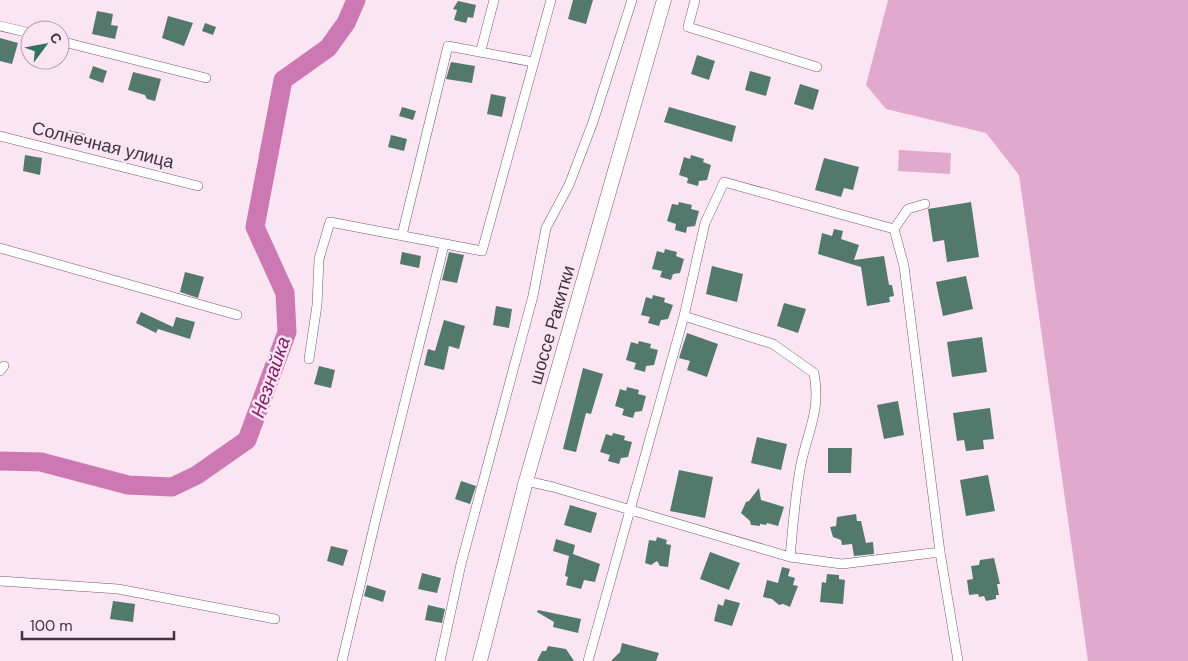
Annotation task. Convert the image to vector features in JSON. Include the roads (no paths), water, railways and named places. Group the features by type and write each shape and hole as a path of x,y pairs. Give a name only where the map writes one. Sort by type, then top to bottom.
{"main road":[{"name":"шоссе Ракитки","path":"480,661 526,481 664,0"}],"street":[{"path":"481,50 494,0"},
{"path":"308,359 317,304 319,259 330,222 482,251 551,0"},
{"path":"440,661 461,564 533,296 546,228 569,185 593,122 632,0"},
{"path":"695,0 688,27 817,66"},
{"path":"0,26 20,31"},
{"path":"70,44 206,78"},
{"path":"402,235 448,46 481,50 533,62"},
{"name":"Солнечная улица","path":"0,136 198,186"},
{"path":"588,661 684,316 705,223 724,182 894,229"},
{"path":"894,229 908,209 925,204"},
{"path":"894,229 904,266 940,552 958,661"},
{"path":"342,661 376,514 444,245"},
{"path":"0,248 237,315"},
{"path":"684,316 773,344 814,373 817,390 814,420 802,463 790,556"},
{"path":"526,481 553,487 790,556 842,564 940,552"},
{"path":"0,581 118,589 275,618"}],"waterway":[{"name":"Незнайка","path":"0,461 41,462 128,485 172,487 197,475 247,440 287,332 285,293 255,227 283,80 328,48 346,23 356,0"}]}
